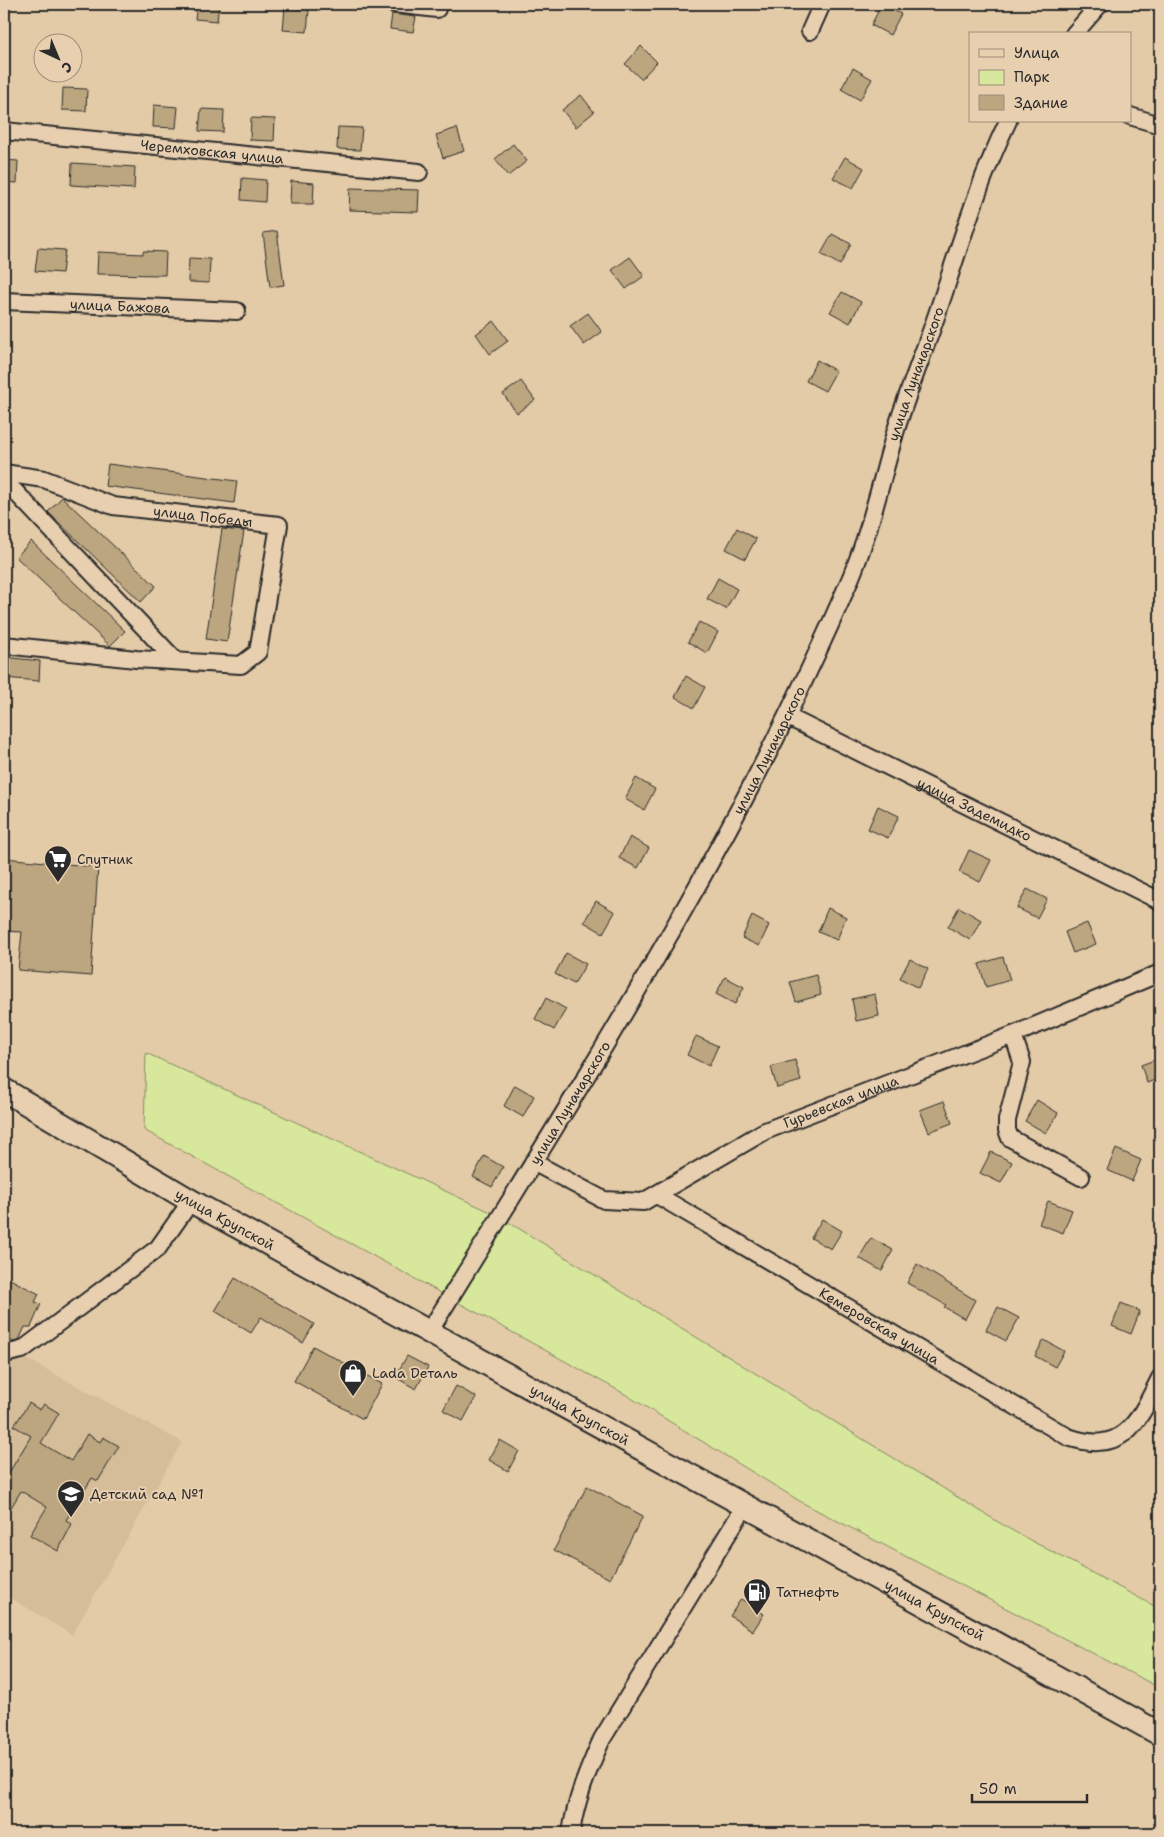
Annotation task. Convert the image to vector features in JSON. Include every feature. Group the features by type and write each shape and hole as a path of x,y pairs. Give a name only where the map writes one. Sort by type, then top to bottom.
{"street":[{"path":"394,4 437,9"},
{"path":"810,31 822,4"},
{"path":"1076,32 1100,4"},
{"path":"1132,117 1160,125"},
{"name":"улица Луначарского","path":"429,1332 685,910 788,717 851,577 903,408 987,164 1008,122"},
{"name":"Черемховская улица","path":"4,131 419,172"},
{"name":"улица Бажова","path":"4,301 238,311"},
{"name":"улица Победы","path":"4,473 44,479 113,506 279,525 258,652 241,664 176,661"},
{"path":"4,480 176,661"},
{"path":"4,645 176,661"},
{"name":"улица Задемидко","path":"788,717 1160,901"},
{"name":"Гурьевская улица","path":"533,1162 604,1200 643,1202 657,1195 673,1182 765,1131 1013,1035 1160,974"},
{"path":"1013,1035 1022,1062 1007,1120 1010,1138 1081,1177"},
{"name":"улица Крупской","path":"4,1090 192,1201 1160,1734"},
{"name":"Кемеровская улица","path":"657,1195 1068,1437 1087,1444 1106,1443 1120,1438 1134,1425 1160,1378"},
{"path":"4,1354 22,1350 158,1248 192,1201"},
{"path":"571,1833 574,1812 586,1774 602,1739 745,1506"}],"shaded area":[{"name":"Детский сад №1","path":"23,1357 182,1442 72,1635 4,1594 4,1362"}],"green space":[{"path":"146,1053 495,1214 1013,1531 1160,1609 1160,1685 1154,1685 803,1503 623,1393 144,1130"}],"building":[{"path":"197,4 219,4 217,21 195,19"},
{"path":"882,4 901,14 890,35 871,25"},
{"path":"285,8 309,10 307,32 283,30"},
{"path":"392,14 416,17 413,32 390,29"},
{"path":"641,46 657,62 641,79 625,64"},
{"path":"853,68 872,79 860,100 841,89"},
{"path":"63,88 87,89 86,111 62,110"},
{"path":"581,95 594,112 576,127 562,110"},
{"path":"154,105 178,107 176,128 153,127"},
{"path":"201,109 224,110 223,132 199,131"},
{"path":"251,118 275,119 274,141 250,140"},
{"path":"338,127 362,128 360,150 337,149"},
{"path":"457,128 464,151 443,158 436,135"},
{"path":"513,144 527,161 508,176 495,159"},
{"path":"845,157 864,168 853,188 833,178"},
{"path":"4,160 18,161 17,183 4,182"},
{"path":"72,163 135,167 134,189 71,185"},
{"path":"242,178 266,180 265,202 241,200"},
{"path":"291,181 314,183 313,204 290,204"},
{"path":"350,188 419,190 418,212 349,210"},
{"path":"277,231 284,285 270,287 263,233"},
{"path":"832,234 851,244 840,265 821,254"},
{"path":"38,248 65,250 62,273 35,271"},
{"path":"143,251 166,252 165,275 97,274 98,252 143,254"},
{"path":"630,257 644,276 626,289 612,270"},
{"path":"189,258 210,259 209,283 188,282"},
{"path":"842,292 861,302 850,323 830,312"},
{"path":"588,313 602,332 584,345 570,326"},
{"path":"494,321 508,341 490,354 476,334"},
{"path":"817,360 836,371 825,391 806,381"},
{"path":"521,381 535,400 517,413 503,394"},
{"path":"108,464 237,481 234,503 105,486"},
{"path":"62,497 156,586 141,602 48,512"},
{"path":"737,528 756,539 745,559 726,549"},
{"path":"222,529 244,531 227,642 206,639"},
{"path":"31,541 125,631 110,646 16,557"},
{"path":"718,578 737,589 726,609 707,599"},
{"path":"699,622 718,632 707,653 688,642"},
{"path":"4,657 40,661 39,681 4,678"},
{"path":"686,676 705,687 694,708 675,697"},
{"path":"636,778 655,789 644,810 625,799"},
{"path":"878,806 899,816 888,838 868,829"},
{"path":"630,837 649,848 638,868 619,858"},
{"path":"969,850 991,860 980,882 959,872"},
{"name":"Спутник","path":"4,858 98,867 91,976 18,970 22,932 4,931"},
{"path":"1027,889 1047,899 1037,918 1017,908"},
{"path":"596,901 615,912 603,933 584,922"},
{"path":"959,907 981,920 970,940 948,927"},
{"path":"828,908 846,917 837,940 818,932"},
{"path":"752,916 769,925 759,946 742,938"},
{"path":"1087,923 1096,944 1073,953 1065,932"},
{"path":"566,953 586,964 574,984 555,974"},
{"path":"1003,957 1010,980 986,987 979,964"},
{"path":"910,959 928,969 918,988 900,978"},
{"path":"816,975 821,995 796,1002 790,982"},
{"path":"725,977 744,987 735,1004 716,994"},
{"path":"875,994 879,1016 856,1021 852,999"},
{"path":"546,998 566,1009 554,1030 535,1019"},
{"path":"696,1036 718,1046 709,1066 687,1055"},
{"path":"1160,1058 1160,1078 1147,1083 1141,1065"},
{"path":"795,1060 801,1081 777,1088 771,1067"},
{"path":"515,1085 534,1096 523,1117 504,1106"},
{"path":"1037,1100 1058,1113 1046,1133 1025,1121"},
{"path":"944,1101 952,1123 929,1132 920,1110"},
{"path":"1116,1149 1141,1160 1132,1181 1107,1170"},
{"path":"991,1152 1012,1162 1001,1183 980,1173"},
{"path":"484,1156 503,1167 492,1187 473,1177"},
{"path":"1048,1201 1072,1210 1063,1233 1039,1224"},
{"path":"822,1219 842,1231 831,1249 811,1238"},
{"path":"871,1238 893,1250 882,1271 859,1258"},
{"path":"917,1264 975,1300 965,1319 944,1307 946,1305 907,1283"},
{"path":"4,1276 39,1294 35,1302 41,1304 31,1327 25,1327 19,1340 14,1342 4,1337"},
{"path":"235,1278 314,1324 303,1343 261,1317 251,1333 215,1311"},
{"path":"1121,1303 1140,1311 1131,1334 1112,1326"},
{"path":"998,1307 1019,1318 1006,1341 986,1330"},
{"path":"1044,1340 1064,1351 1055,1367 1035,1356"},
{"path":"313,1346 382,1384 363,1419 294,1381"},
{"path":"407,1356 428,1367 416,1389 395,1377"},
{"path":"456,1386 476,1397 463,1421 443,1410"},
{"path":"29,1403 40,1410 44,1404 59,1413 41,1443 71,1461 87,1434 100,1442 103,1437 119,1446 98,1481 92,1478 66,1520 72,1524 58,1551 30,1535 47,1507 21,1491 4,1519 4,1481 31,1436 14,1426"},
{"path":"500,1440 519,1451 508,1471 489,1460"},
{"path":"587,1486 643,1516 610,1579 554,1550"},
{"path":"741,1599 764,1614 753,1631 730,1616"}],"place":[{"name":"Спутник","path":"58,883"},
{"name":"Lada Dеталь","path":"353,1397"},
{"name":"Детский сад №1","path":"71,1518"},
{"name":"Татнефть","path":"757,1616"}]}
